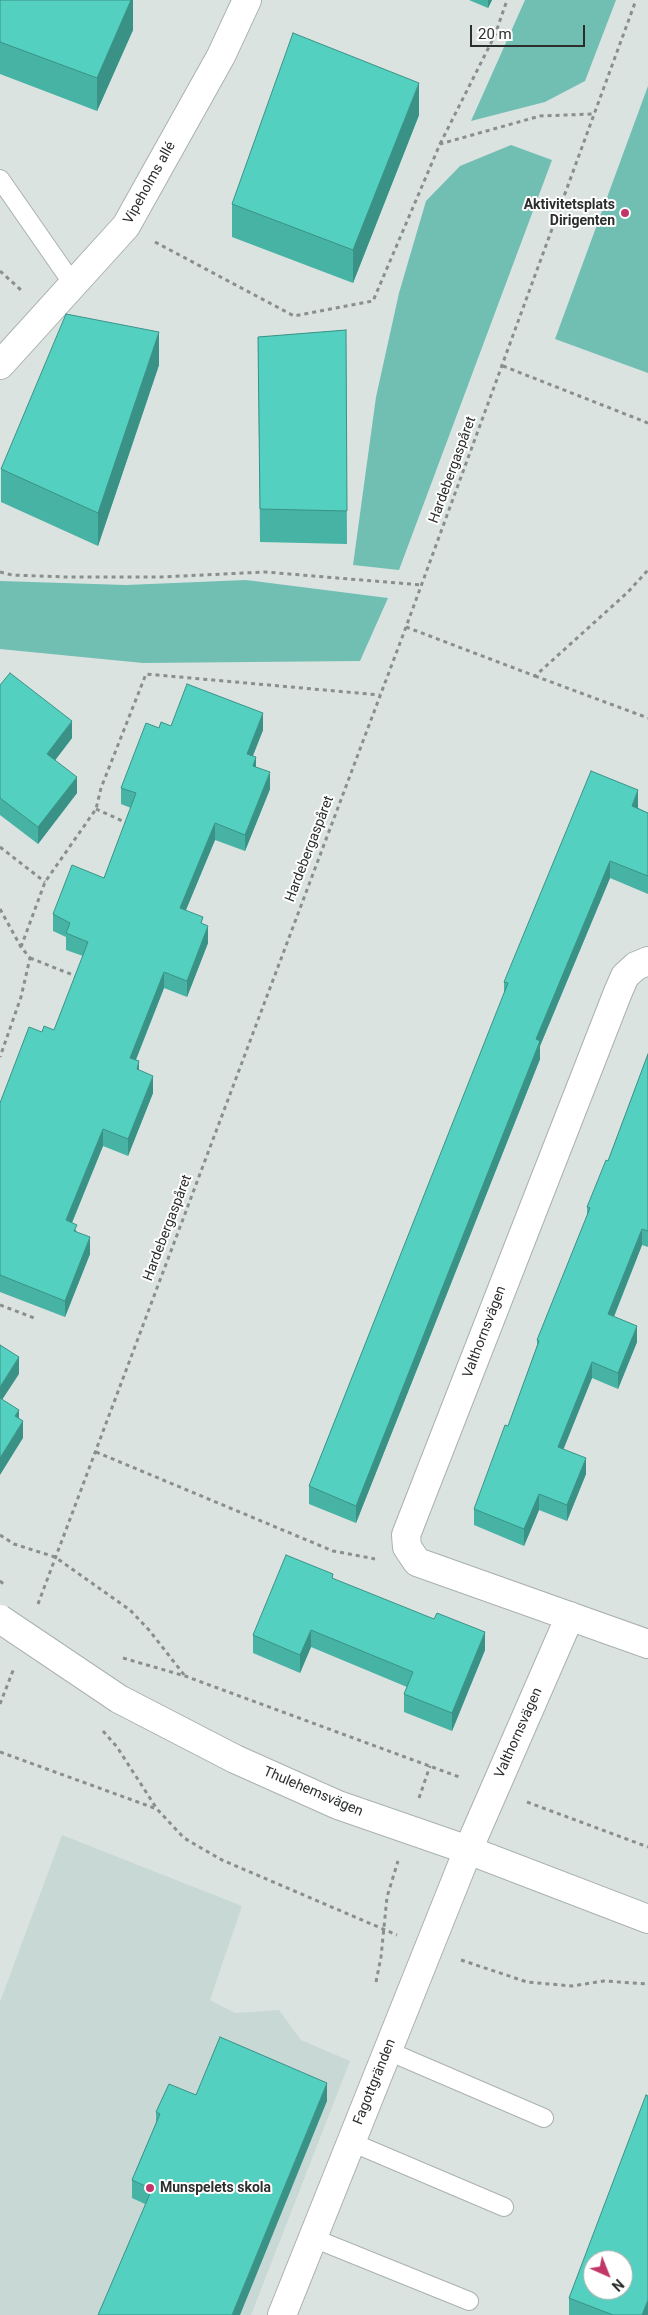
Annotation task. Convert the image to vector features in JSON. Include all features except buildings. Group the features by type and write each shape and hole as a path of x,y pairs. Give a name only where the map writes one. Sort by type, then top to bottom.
{"street":[{"name":"Vipeholms allé","path":"0,365 126,226 220,56 247,0"},
{"name":"Valthornsvägen","path":"417,1562 407,1547 406,1535 409,1526 618,992 625,976 636,966 648,961"},
{"path":"417,1562 648,1644"},
{"name":"Valthornsvägen","path":"468,1850 570,1616"},
{"name":"Thulehemsvägen","path":"0,1619 119,1699 235,1759 338,1805 468,1850 648,1919"},
{"name":"Fagottgränden","path":"282,2315 468,1850"}],"lane":[{"path":"0,179 73,284"},
{"path":"388,2052 544,2118"},
{"path":"351,2142 504,2207"},
{"path":"314,2238 469,2301"}],"path":[{"path":"126,226 294,316 373,302 440,144 495,34 508,0"},
{"name":"Hardebergaspåret","path":"36,1609 422,585 636,0"},
{"path":"440,144 540,116 594,114"},
{"path":"503,366 648,422"},
{"path":"535,676 628,592 648,570"},
{"path":"0,572 12,575 66,577 161,577 265,572 422,585"},
{"path":"406,627 648,718"},
{"path":"20,947 45,882 96,809 101,788 146,674 380,695"},
{"path":"96,809 131,824"},
{"path":"0,847 45,882"},
{"path":"0,909 20,947 30,958 83,979"},
{"path":"0,1057 21,997 30,958"},
{"path":"0,1305 37,1319"},
{"path":"96,1452 333,1551 371,1559 417,1562"},
{"path":"0,1535 14,1544 55,1557 130,1610 149,1630 185,1676"},
{"path":"123,1658 185,1676 648,1847"},
{"path":"0,1704 16,1661"},
{"path":"98,1726 117,1747 157,1809 184,1838 222,1860 429,1950 527,1982 572,1986 604,1981 648,1984"},
{"path":"0,1752 157,1809"}],"shaded area":[{"name":"Munspelets skola","path":"62,1835 242,1906 210,2000 235,2013 279,2010 301,2040 350,2061 251,2315 0,2315 0,2002"}],"green space":[{"path":"525,0 616,0 585,81 545,102 471,121"},
{"name":"Aktivitetsplats Dirigenten","path":"648,86 648,373 555,339"},
{"path":"511,145 552,160 399,570 353,565 376,397 399,293 426,201 460,166"},
{"path":"246,580 388,598 360,661 143,663 0,649 0,581 126,585"}],"place":[{"name":"Aktivitetsplats Dirigenten","path":"625,213"},
{"name":"Munspelets skola","path":"150,2188"}]}
